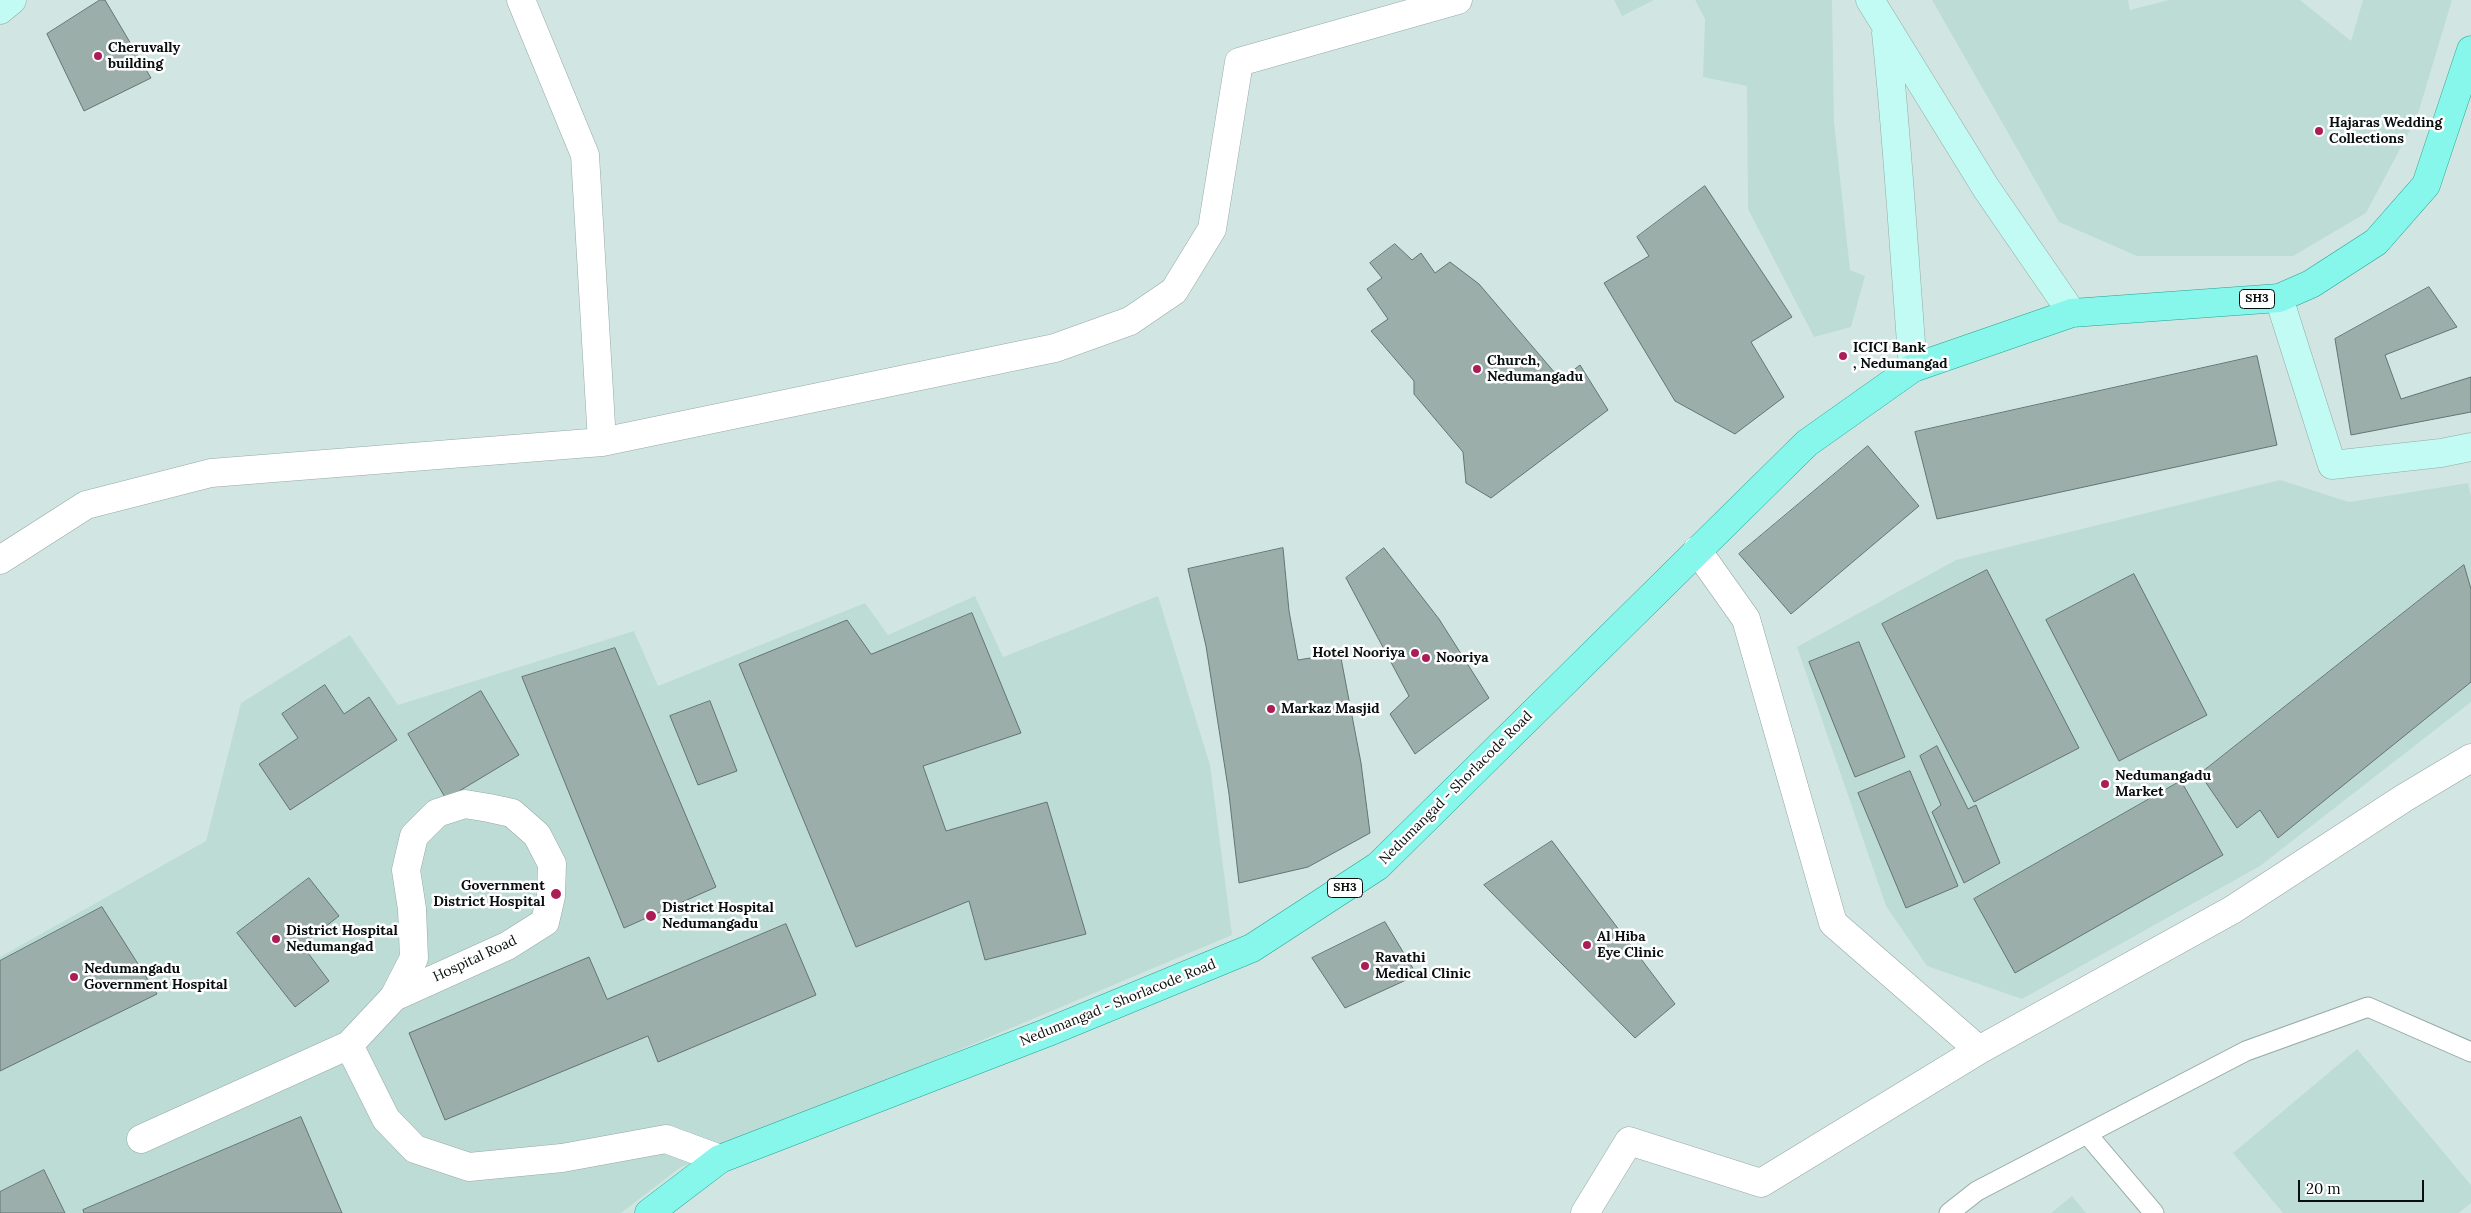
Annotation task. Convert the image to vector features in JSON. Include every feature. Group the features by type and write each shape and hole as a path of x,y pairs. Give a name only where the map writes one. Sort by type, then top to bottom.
{"main road":[{"path":"0,10 12,0"},
{"path":"1870,0 1986,188 2072,313"},
{"path":"1886,27 1899,157 1901,225 1913,368"},
{"name":"SH3","path":"1913,368 2072,313 2279,298 2311,284 2376,242 2426,185 2471,50"},
{"path":"2279,298 2332,465 2441,453 2471,447"},
{"name":"Nedumangad - Shorlacode Road","path":"649,1213 720,1159 1046,1033 1252,948 1378,866 1697,550 1807,444 1913,368"}],"street":[{"path":"521,0 585,155 602,442"},
{"path":"0,560 86,505 211,473 602,442 1055,348 1130,321 1174,291 1212,229 1239,62 1458,0"},
{"path":"1697,550 1746,619 1833,924 1979,1050"},
{"path":"1585,1213 1629,1141 1761,1182 1979,1050 2232,910 2404,798 2471,758"},
{"name":"Hospital Road","path":"140,1139 349,1045 394,997 414,958 412,909 406,870 414,836 437,813 465,804 512,813 537,835 552,864 551,896 545,922 507,946 394,997"},
{"path":"349,1045 386,1119 415,1149 469,1167 562,1158 666,1139 720,1159"}],"lane":[{"path":"1949,1213 1977,1191 2246,1052 2368,1007 2471,1052"},
{"path":"2087,1134 2154,1213"}],"shaded area":[{"path":"1614,0 1654,0 1622,16"},
{"path":"1695,0 1832,0 1834,122 1850,270 1865,276 1851,327 1814,337 1748,209 1747,86 1703,77 1705,19"},
{"path":"1932,0 2128,0 2130,10 2169,0 2300,0 2351,41 2363,0 2452,0 2417,117 2366,213 2293,256 2137,256 2059,222"},
{"name":"Nedumangadu Market","path":"2280,480 2349,502 2468,483 2471,497 2471,702 2260,866 2022,999 1927,966 1886,906 1797,647 1956,560"},
{"name":"District Hospital Nedumangadu","path":"975,596 1003,657 1158,596 1210,765 1232,935 681,1167 621,1213 0,1213 0,957 206,841 241,703 350,635 398,705 634,631 658,686 865,603 888,635"},
{"path":"2357,1049 2471,1185 2471,1203 2459,1213 2283,1213 2233,1153"},
{"path":"2072,1196 2086,1213 2051,1213"}],"building":[{"name":"Cheruvally building","path":"100,0 105,0 151,78 84,111 47,34"},
{"path":"1705,186 1792,317 1751,342 1784,397 1735,434 1675,401 1604,283 1649,256 1637,237"},
{"name":"Church, Nedumangadu","path":"1395,244 1412,260 1421,253 1435,273 1450,262 1479,284 1561,380 1580,365 1608,410 1491,498 1466,483 1463,452 1414,394 1414,381 1371,331 1388,319 1367,289 1382,278 1370,263"},
{"path":"2429,287 2457,327 2385,355 2401,399 2471,377 2471,412 2351,435 2335,339"},
{"path":"2257,356 2277,445 1937,519 1915,432"},
{"path":"1868,446 1919,506 1791,614 1739,554"},
{"path":"1283,548 1289,611 1298,660 1340,653 1361,763 1370,833 1308,867 1239,883 1229,794 1206,646 1188,569"},
{"name":"Nooriya","path":"1384,548 1439,619 1489,698 1415,754 1390,714 1409,696 1346,578"},
{"path":"2464,565 2471,589 2471,682 2278,838 2260,810 2237,828 2200,774"},
{"path":"1987,570 2079,748 1974,802 1882,624"},
{"path":"2134,574 2207,715 2119,761 2046,620"},
{"path":"972,613 1021,733 923,766 946,831 1047,802 1086,934 985,960 969,901 856,947 739,664 847,620 871,654"},
{"path":"1859,642 1905,757 1855,777 1809,662"},
{"path":"615,648 716,887 624,928 522,677"},
{"path":"325,685 344,714 369,697 397,740 290,810 259,764 298,738 282,714"},
{"path":"481,691 519,755 446,799 408,734"},
{"path":"710,701 737,771 698,785 670,716"},
{"path":"1937,746 1968,809 1976,805 2000,863 1964,883 1932,812 1941,805 1920,756"},
{"path":"1910,771 1958,886 1906,908 1858,793"},
{"path":"2181,781 2223,855 2015,973 1974,899"},
{"name":"Al Hiba Eye Clinic","path":"1552,841 1675,1004 1635,1038 1484,885"},
{"name":"District Hospital Nedumangad","path":"309,878 339,916 302,945 329,981 295,1007 237,933"},
{"name":"Nedumangadu Government Hospital","path":"102,907 157,994 0,1071 0,961"},
{"name":"Ravathi Medical Clinic","path":"1385,922 1417,975 1345,1008 1312,958"},
{"path":"786,924 816,995 658,1062 648,1036 445,1120 409,1033 589,957 607,999"},
{"path":"301,1117 342,1213 84,1213 83,1210"},
{"path":"44,1170 65,1213 0,1213 0,1192"}],"place":[{"name":"Cheruvally building","path":"98,56"},
{"name":"Hajaras Wedding Collections","path":"2319,131"},
{"name":"ICICI Bank , Nedumangad","path":"1843,356"},
{"name":"Church, Nedumangadu","path":"1477,369"},
{"name":"Hotel Nooriya","path":"1415,653"},
{"name":"Nooriya","path":"1426,658"},
{"name":"Markaz Masjid","path":"1271,709"},
{"name":"Nedumangadu Market","path":"2105,784"},
{"name":"Government District Hospital","path":"556,894"},
{"name":"District Hospital Nedumangadu","path":"651,916"},
{"name":"District Hospital Nedumangad","path":"276,939"},
{"name":"Al Hiba Eye Clinic","path":"1587,945"},
{"name":"Ravathi Medical Clinic","path":"1365,966"},
{"name":"Nedumangadu Government Hospital","path":"74,977"}]}
